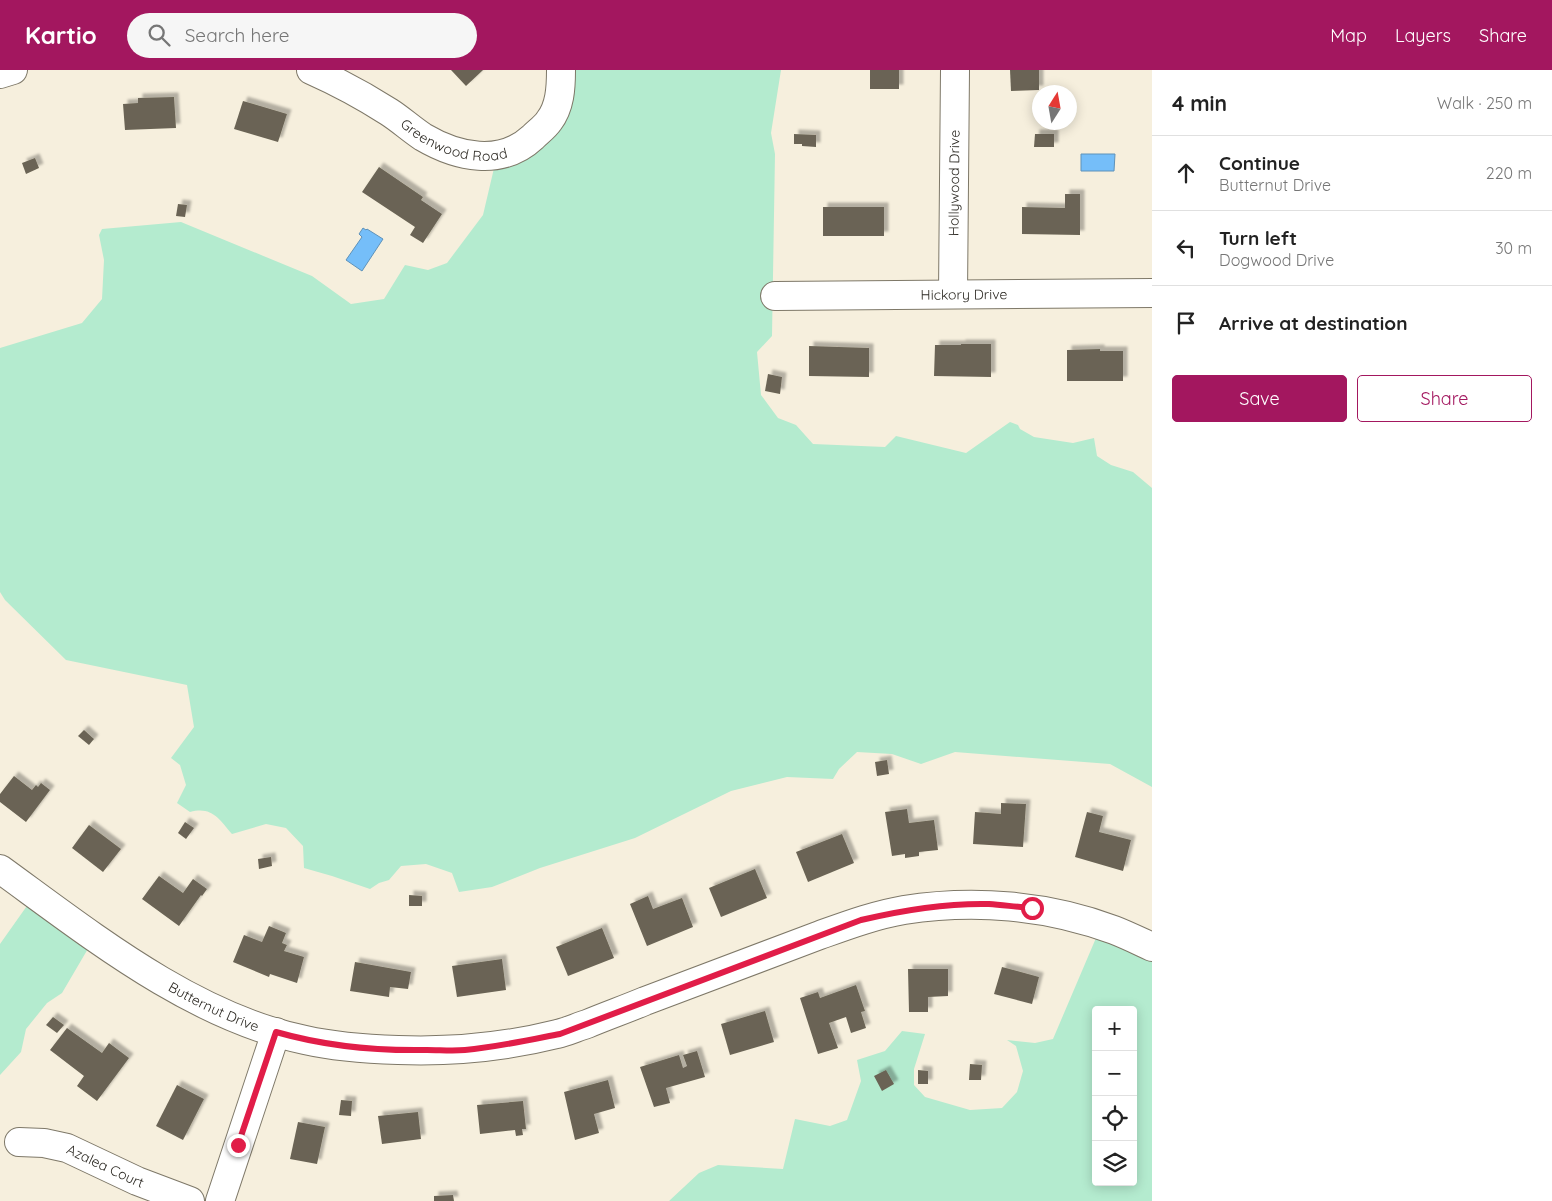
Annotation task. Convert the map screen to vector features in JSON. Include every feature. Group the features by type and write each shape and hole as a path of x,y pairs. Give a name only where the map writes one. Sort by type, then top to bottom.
{"street":[{"path":"0,74 13,70"},
{"name":"Greenwood Road","path":"311,70 389,112 422,136 444,148 466,154 490,157 509,153 529,140 549,122 559,102 561,70"},
{"name":"Hollywood Drive","path":"953,294 955,70"},
{"name":"Hickory Drive","path":"775,296 1152,294"},
{"name":"Butternut Drive","path":"0,869 95,938 142,969 226,1014 303,1040 374,1049 464,1050 513,1044 560,1034 861,920 903,910 945,905 988,904 1032,908 1074,917 1114,930 1152,947"},
{"path":"220,1201 276,1032"},
{"name":"Azalea Court","path":"19,1142 44,1143 67,1148 137,1181 190,1201"}],"green space":[{"path":"565,70 781,70 771,133 775,154 772,336 757,352 761,395 778,418 796,425 813,444 885,447 896,436 966,453 1010,422 1018,425 1020,429 1034,437 1073,443 1094,438 1097,456 1111,465 1133,472 1152,488 1152,787 1110,764 955,752 921,764 892,754 857,752 839,769 833,779 787,777 731,791 635,838 540,868 492,887 459,892 452,873 426,864 401,866 389,880 379,883 370,889 304,868 303,846 286,828 266,824 232,834 210,812 190,812 177,803 186,785 180,765 171,758 194,727 187,685 66,660 5,600 0,592 0,348 82,323 102,299 104,260 99,235 102,229 181,222 312,276 351,304 384,299 405,265 428,270 447,263 483,215 495,164 525,151"},
{"path":"29,903 89,947 62,993 47,1003 26,1029 21,1052 0,1075 0,944"},
{"path":"1096,938 1152,958 1152,1201 669,1201 699,1173 718,1165 783,1169 795,1119 830,1126 847,1120 861,1081 857,1060 885,1051 902,1031 925,1034 914,1069 914,1085 925,1097 970,1110 1002,1108 1017,1092 1023,1071 1016,1046 1007,1040 1035,1043 1053,1039"}],"water":[{"path":"1081,154 1115,154 1114,171 1081,171"},
{"path":"363,228 383,239 362,271 346,260 362,237 359,234"}],"building":[{"path":"451,70 483,70 466,86"},
{"path":"870,70 899,70 899,89 870,89"},
{"path":"1010,70 1039,70 1039,85 1032,85 1032,90 1011,91"},
{"path":"174,97 176,128 125,130 123,104 138,103 138,98"},
{"path":"243,101 287,114 278,142 234,129"},
{"path":"794,134 816,135 816,147 794,144"},
{"path":"1035,134 1054,134 1054,147 1034,147"},
{"path":"35,158 39,168 26,174 22,163"},
{"path":"379,167 423,197 421,200 442,214 423,243 410,235 415,227 362,192"},
{"path":"1065,194 1080,194 1080,235 1022,234 1022,207 1065,208"},
{"path":"178,204 187,205 185,217 176,216"},
{"path":"823,207 884,207 884,236 823,236"},
{"path":"991,344 991,377 934,376 935,345"},
{"path":"809,346 869,348 869,377 809,376"},
{"path":"1100,349 1100,351 1123,351 1123,381 1067,381 1067,350"},
{"path":"768,374 782,377 780,394 765,391"},
{"path":"84,730 94,739 89,745 78,736"},
{"path":"887,760 889,774 877,776 875,762"},
{"path":"14,776 32,790 41,783 50,790 26,822 0,802 0,794"},
{"path":"1001,803 1026,804 1023,847 973,844 975,812 1001,814"},
{"path":"907,809 909,823 934,820 938,850 919,852 919,856 905,858 905,854 892,856 885,812"},
{"path":"1087,812 1103,816 1099,832 1131,840 1123,871 1075,857"},
{"path":"185,822 194,828 186,839 178,833"},
{"path":"89,825 121,849 103,872 72,848"},
{"path":"842,834 854,863 808,882 796,852"},
{"path":"271,857 272,866 259,869 258,859"},
{"path":"755,869 767,898 721,917 709,888"},
{"path":"159,876 183,893 193,879 207,889 179,926 142,899"},
{"path":"409,895 422,896 422,906 409,906"},
{"path":"648,896 653,909 682,898 693,927 647,946 630,904"},
{"path":"269,926 286,933 282,943 287,945 284,951 304,957 297,983 270,974 269,977 233,962 244,935 262,942"},
{"path":"602,928 614,958 568,976 556,947"},
{"path":"502,959 506,990 457,997 452,966"},
{"path":"355,962 411,972 408,989 390,987 389,997 350,991"},
{"path":"1002,967 1039,977 1032,1004 994,994"},
{"path":"908,969 948,969 948,996 928,997 928,1012 909,1012"},
{"path":"856,985 865,1011 861,1012 866,1028 851,1033 846,1017 829,1023 838,1048 818,1054 800,998 818,992 820,998"},
{"path":"765,1011 774,1042 730,1055 721,1024"},
{"path":"53,1017 64,1025 57,1033 46,1025"},
{"path":"67,1028 102,1053 109,1043 129,1058 97,1101 77,1086 84,1076 50,1050"},
{"path":"697,1051 705,1077 666,1088 670,1103 654,1107 640,1067 679,1055 683,1068 687,1066 683,1055"},
{"path":"970,1064 982,1065 981,1080 969,1080"},
{"path":"886,1070 894,1084 882,1091 874,1076"},
{"path":"918,1070 928,1071 928,1084 918,1084"},
{"path":"608,1080 615,1108 594,1114 599,1133 575,1140 564,1092"},
{"path":"177,1085 204,1099 183,1140 156,1126"},
{"path":"341,1100 352,1101 351,1116 339,1115"},
{"path":"523,1101 526,1129 522,1129 523,1135 516,1136 515,1130 480,1134 477,1105"},
{"path":"418,1112 421,1139 382,1144 378,1116"},
{"path":"298,1122 325,1127 317,1164 290,1159"},
{"path":"453,1195 454,1201 434,1201 434,1196"}],"route":[{"path":"238,1145 276,1032 303,1040 374,1049 464,1050 513,1044 560,1034 861,920 903,910 945,905 988,904 1032,908"}]}
